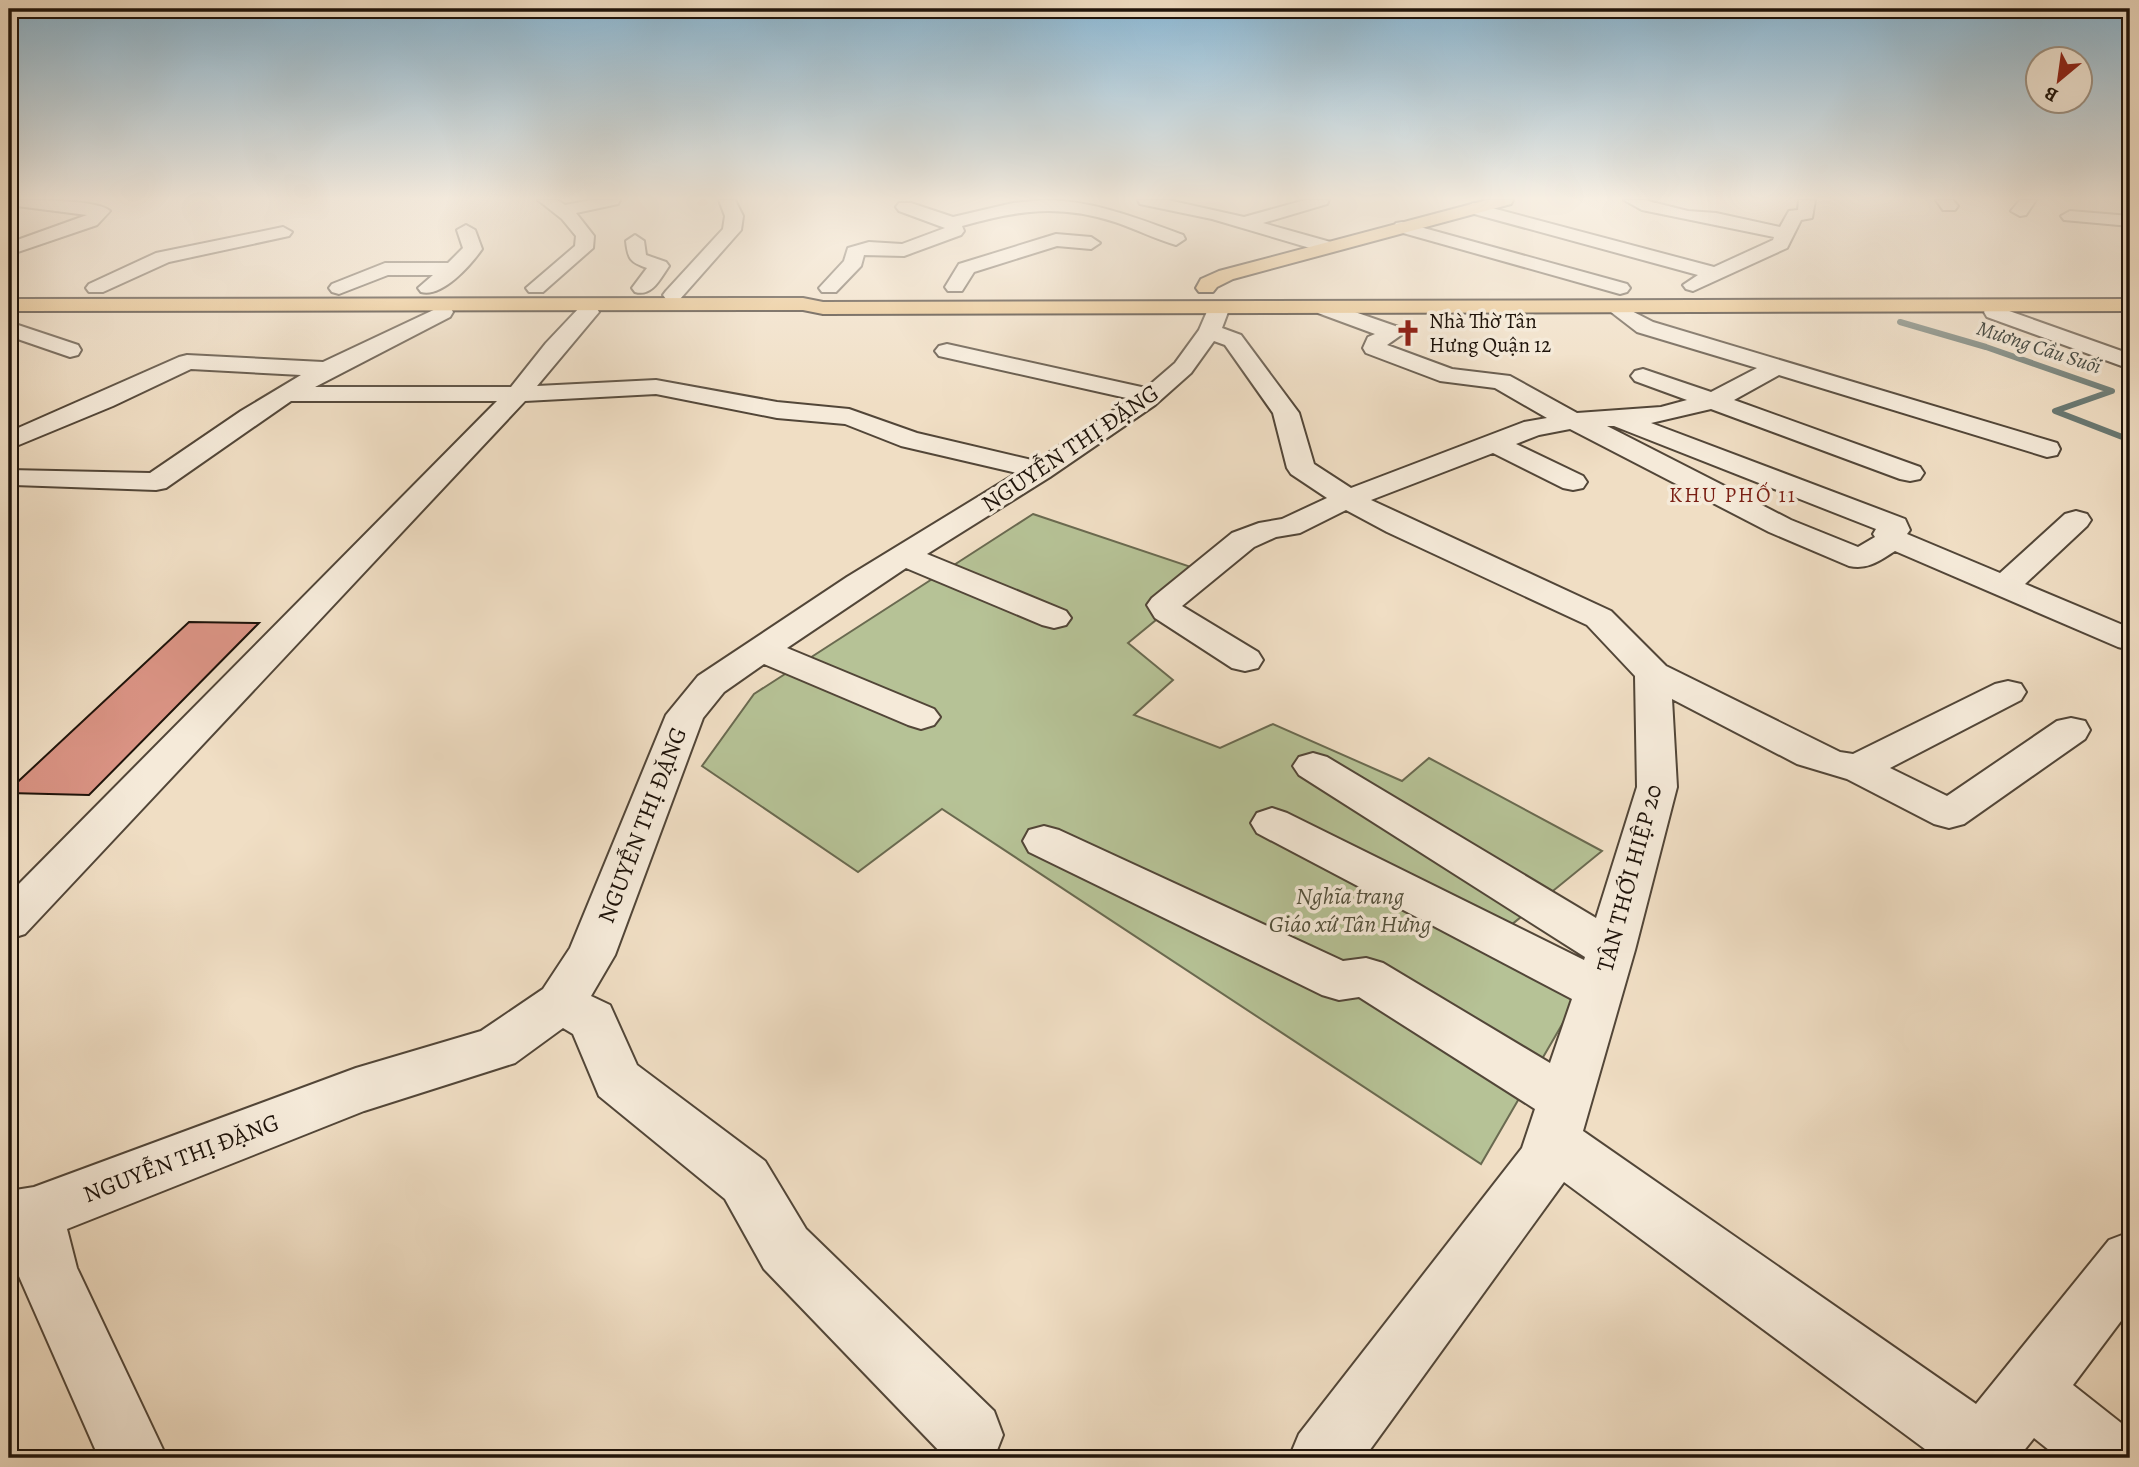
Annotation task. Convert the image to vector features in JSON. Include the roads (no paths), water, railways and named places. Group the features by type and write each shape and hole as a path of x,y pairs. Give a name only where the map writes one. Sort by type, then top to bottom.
{"main road":[{"path":"1211,306 1214,279 1251,268"},
{"path":"9,288 642,288 676,291 854,288"},
{"path":"930,288 983,288"},
{"path":"1066,288 1211,306"},
{"path":"9,312 54,309 803,304 823,308 1211,306 1461,288"},
{"path":"1542,288 1621,300 1688,288 2128,303"},
{"path":"9,305 54,309 588,312 1211,306 1618,290 1649,294 2128,303"},
{"path":"9,294 833,291 1329,310 1631,308 1656,304 2128,303"},
{"path":"1329,310 1621,300 1995,312 2128,303"}],"street":[{"path":"96,288 138,268"},
{"path":"536,288 559,268"},
{"path":"642,288 657,268"},
{"path":"676,291 697,268"},
{"path":"829,288 848,268"},
{"path":"955,288 966,268"},
{"path":"1526,268 1621,300 1645,327 2047,449"},
{"path":"1696,268 1716,274"},
{"path":"1688,288 1728,268"},
{"path":"339,288 385,269 453,269"},
{"path":"428,288 453,269"},
{"path":"1211,306 1286,413 1301,468 1348,499 1398,526 1600,618 1653,674 1811,755 1832,763 1858,768 1948,814 2071,730"},
{"name":"NGUYỄN THỊ ĐẶNG","path":"22,1217 356,1091 497,1048 560,1003 591,955 685,715 711,684 904,556 1040,471 1150,396 1183,368 1211,306"},
{"path":"9,323 54,309"},
{"path":"1329,310 1393,333 1376,342 1374,348 1448,376 1502,381 1572,421 1593,429 1780,526 1860,559 1887,530"},
{"path":"14,477 156,482 286,394 330,368 442,312"},
{"path":"9,922 518,394 554,348 588,312"},
{"path":"1995,312 2130,362"},
{"path":"9,329 70,350"},
{"path":"947,351 1150,396"},
{"path":"9,441 92,407 187,362 330,368 386,367"},
{"path":"1245,660 1167,611 1164,606 1196,576 1243,540 1270,529 1289,527 1348,499 1533,428 1572,421 1662,415 1714,401 1777,367"},
{"path":"1643,376 1910,472"},
{"path":"286,394 518,394 656,387 777,410 849,417 910,440 974,453 1040,471"},
{"path":"1615,419 1887,530 2130,640"},
{"path":"1494,443 1573,482"},
{"path":"2005,585 2076,520"},
{"path":"904,556 1054,618"},
{"path":"761,650 920,717"},
{"name":"TÂN THỚI HIỆP 20","path":"1323,1458 1546,1161 1605,970 1657,787 1653,674"},
{"path":"1858,768 2008,691"},
{"path":"1313,766 1605,970"},
{"path":"1272,823 1605,970"},
{"path":"1044,841 1339,981 1366,977 1559,1120 1985,1451 2130,1262"},
{"path":"560,1003 592,1020 618,1080 744,1180 785,1249 970,1435"},
{"path":"22,1217 133,1458"},
{"path":"2029,1392 2112,1458"}],"waterway":[{"name":"Mương Cầu Suối","path":"1900,322 1986,347 2112,391 2055,411 2130,440"}],"place":[{"name":"Nhà Thờ Tân Hưng Quận 12","path":"1408,333"}],"district":[{"name":"KHU PHỐ 11","path":"1733,495"}],"park label":[{"name":"Nghĩa trang Giáo xứ Tân Hưng","path":"1350,910"}]}
